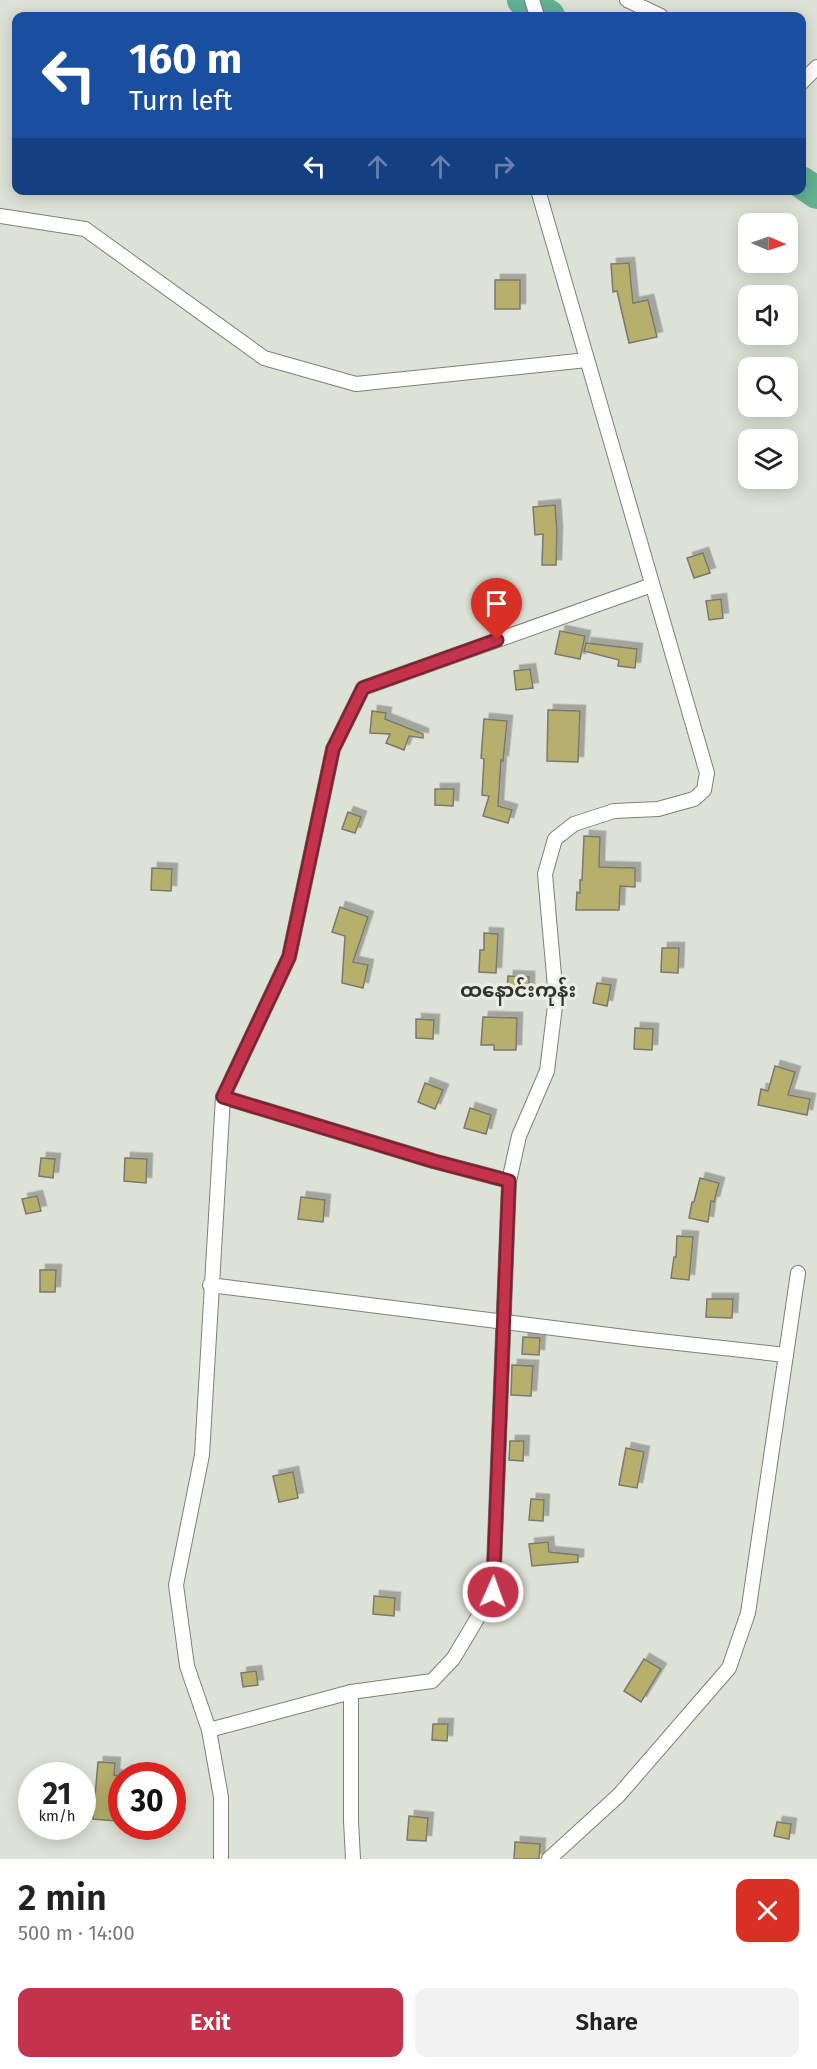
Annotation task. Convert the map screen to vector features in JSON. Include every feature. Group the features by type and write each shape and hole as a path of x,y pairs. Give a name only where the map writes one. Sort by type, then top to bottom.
{"street":[{"path":"627,0 652,12"},
{"path":"806,78 817,67"},
{"path":"209,1730 351,1692 432,1681 453,1659 493,1592 509,1181 519,1136 547,1071 556,998 545,874 555,839 573,824 614,811 658,809 694,799 704,790 707,773 539,195"},
{"path":"0,216 85,229 264,358 357,384 587,360"},
{"path":"221,1859 221,1797 209,1730 187,1666 176,1585 202,1455 210,1285 223,1097 289,957 333,749 363,688 652,585"},
{"path":"223,1097 433,1161 509,1181"},
{"path":"549,1859 619,1795 729,1668 748,1613 798,1273"},
{"path":"210,1285 786,1355"},
{"path":"351,1692 352,1859"}],"building":[{"path":"629,263 633,303 648,300 657,337 629,343 617,291 613,292 611,264"},
{"path":"495,280 520,280 520,309 495,309"},
{"path":"555,505 556,565 542,565 543,534 535,535 533,507"},
{"path":"703,553 710,573 694,578 687,558"},
{"path":"721,599 723,618 709,620 706,601"},
{"path":"560,631 585,636 580,659 555,654"},
{"path":"586,643 637,649 635,668 618,666 619,660 584,651"},
{"path":"530,669 533,688 516,690 514,671"},
{"path":"548,710 580,711 578,762 547,761"},
{"path":"372,711 386,713 385,719 423,734 423,738 409,736 404,750 386,743 390,734 370,733"},
{"path":"484,719 507,721 503,761 501,760 498,806 512,810 508,823 483,816 489,796 482,795 484,759 481,758"},
{"path":"435,789 454,789 453,806 435,805"},
{"path":"348,812 361,817 355,833 342,829"},
{"path":"584,836 600,837 599,867 635,868 635,887 620,886 619,910 576,910 577,892 580,893 580,880 582,880"},
{"path":"152,868 172,869 171,891 151,890"},
{"path":"340,907 368,917 353,962 368,965 363,988 342,983 345,936 332,932"},
{"path":"484,933 498,934 496,973 479,972 480,950 484,950"},
{"path":"662,948 679,948 678,973 661,972"},
{"path":"508,976 529,977 529,992 507,991"},
{"path":"597,983 611,985 607,1006 593,1003"},
{"path":"483,1017 517,1018 516,1050 494,1050 494,1045 481,1045"},
{"path":"416,1019 434,1020 433,1039 416,1038"},
{"path":"635,1028 653,1029 652,1050 634,1049"},
{"path":"775,1066 795,1072 788,1095 810,1099 807,1115 758,1105 761,1089 768,1091"},
{"path":"425,1083 443,1090 435,1109 418,1102"},
{"path":"470,1108 491,1115 486,1134 464,1128"},
{"path":"41,1158 55,1159 53,1178 39,1176"},
{"path":"125,1158 147,1159 146,1183 124,1181"},
{"path":"700,1178 719,1183 714,1202 711,1201 708,1222 689,1218"},
{"path":"37,1196 41,1211 26,1214 22,1199"},
{"path":"301,1197 325,1200 323,1222 298,1219"},
{"path":"677,1236 693,1237 689,1280 671,1278 674,1257 676,1257"},
{"path":"40,1270 56,1270 55,1292 40,1292"},
{"path":"707,1299 733,1299 732,1318 706,1317"},
{"path":"523,1337 540,1338 539,1355 522,1354"},
{"path":"512,1365 533,1366 531,1396 511,1395"},
{"path":"510,1441 524,1441 523,1461 509,1460"},
{"path":"626,1448 644,1452 637,1488 619,1485"},
{"path":"293,1472 298,1498 279,1502 273,1476"},
{"path":"531,1499 544,1500 543,1521 529,1520"},
{"path":"548,1542 549,1552 578,1555 578,1562 532,1566 529,1544"},
{"path":"374,1596 395,1598 394,1616 373,1614"},
{"path":"644,1659 661,1669 641,1702 624,1691"},
{"path":"256,1671 258,1685 243,1687 241,1673"},
{"path":"433,1724 448,1724 447,1741 432,1740"},
{"path":"98,1762 108,1763 108,1820 96,1819"},
{"path":"409,1816 428,1818 426,1841 407,1840"},
{"path":"777,1822 791,1824 789,1839 774,1836"},
{"path":"515,1842 540,1844 539,1859 514,1859"}],"waterway":[{"path":"523,0 542,12"},
{"path":"806,185 817,193"}],"district":[{"name":"ထနောင်းကုန်း","path":"518,990"}],"route":[{"path":"493,1592 509,1181 433,1161 223,1097 289,957 333,749 363,688 497,640"}]}
